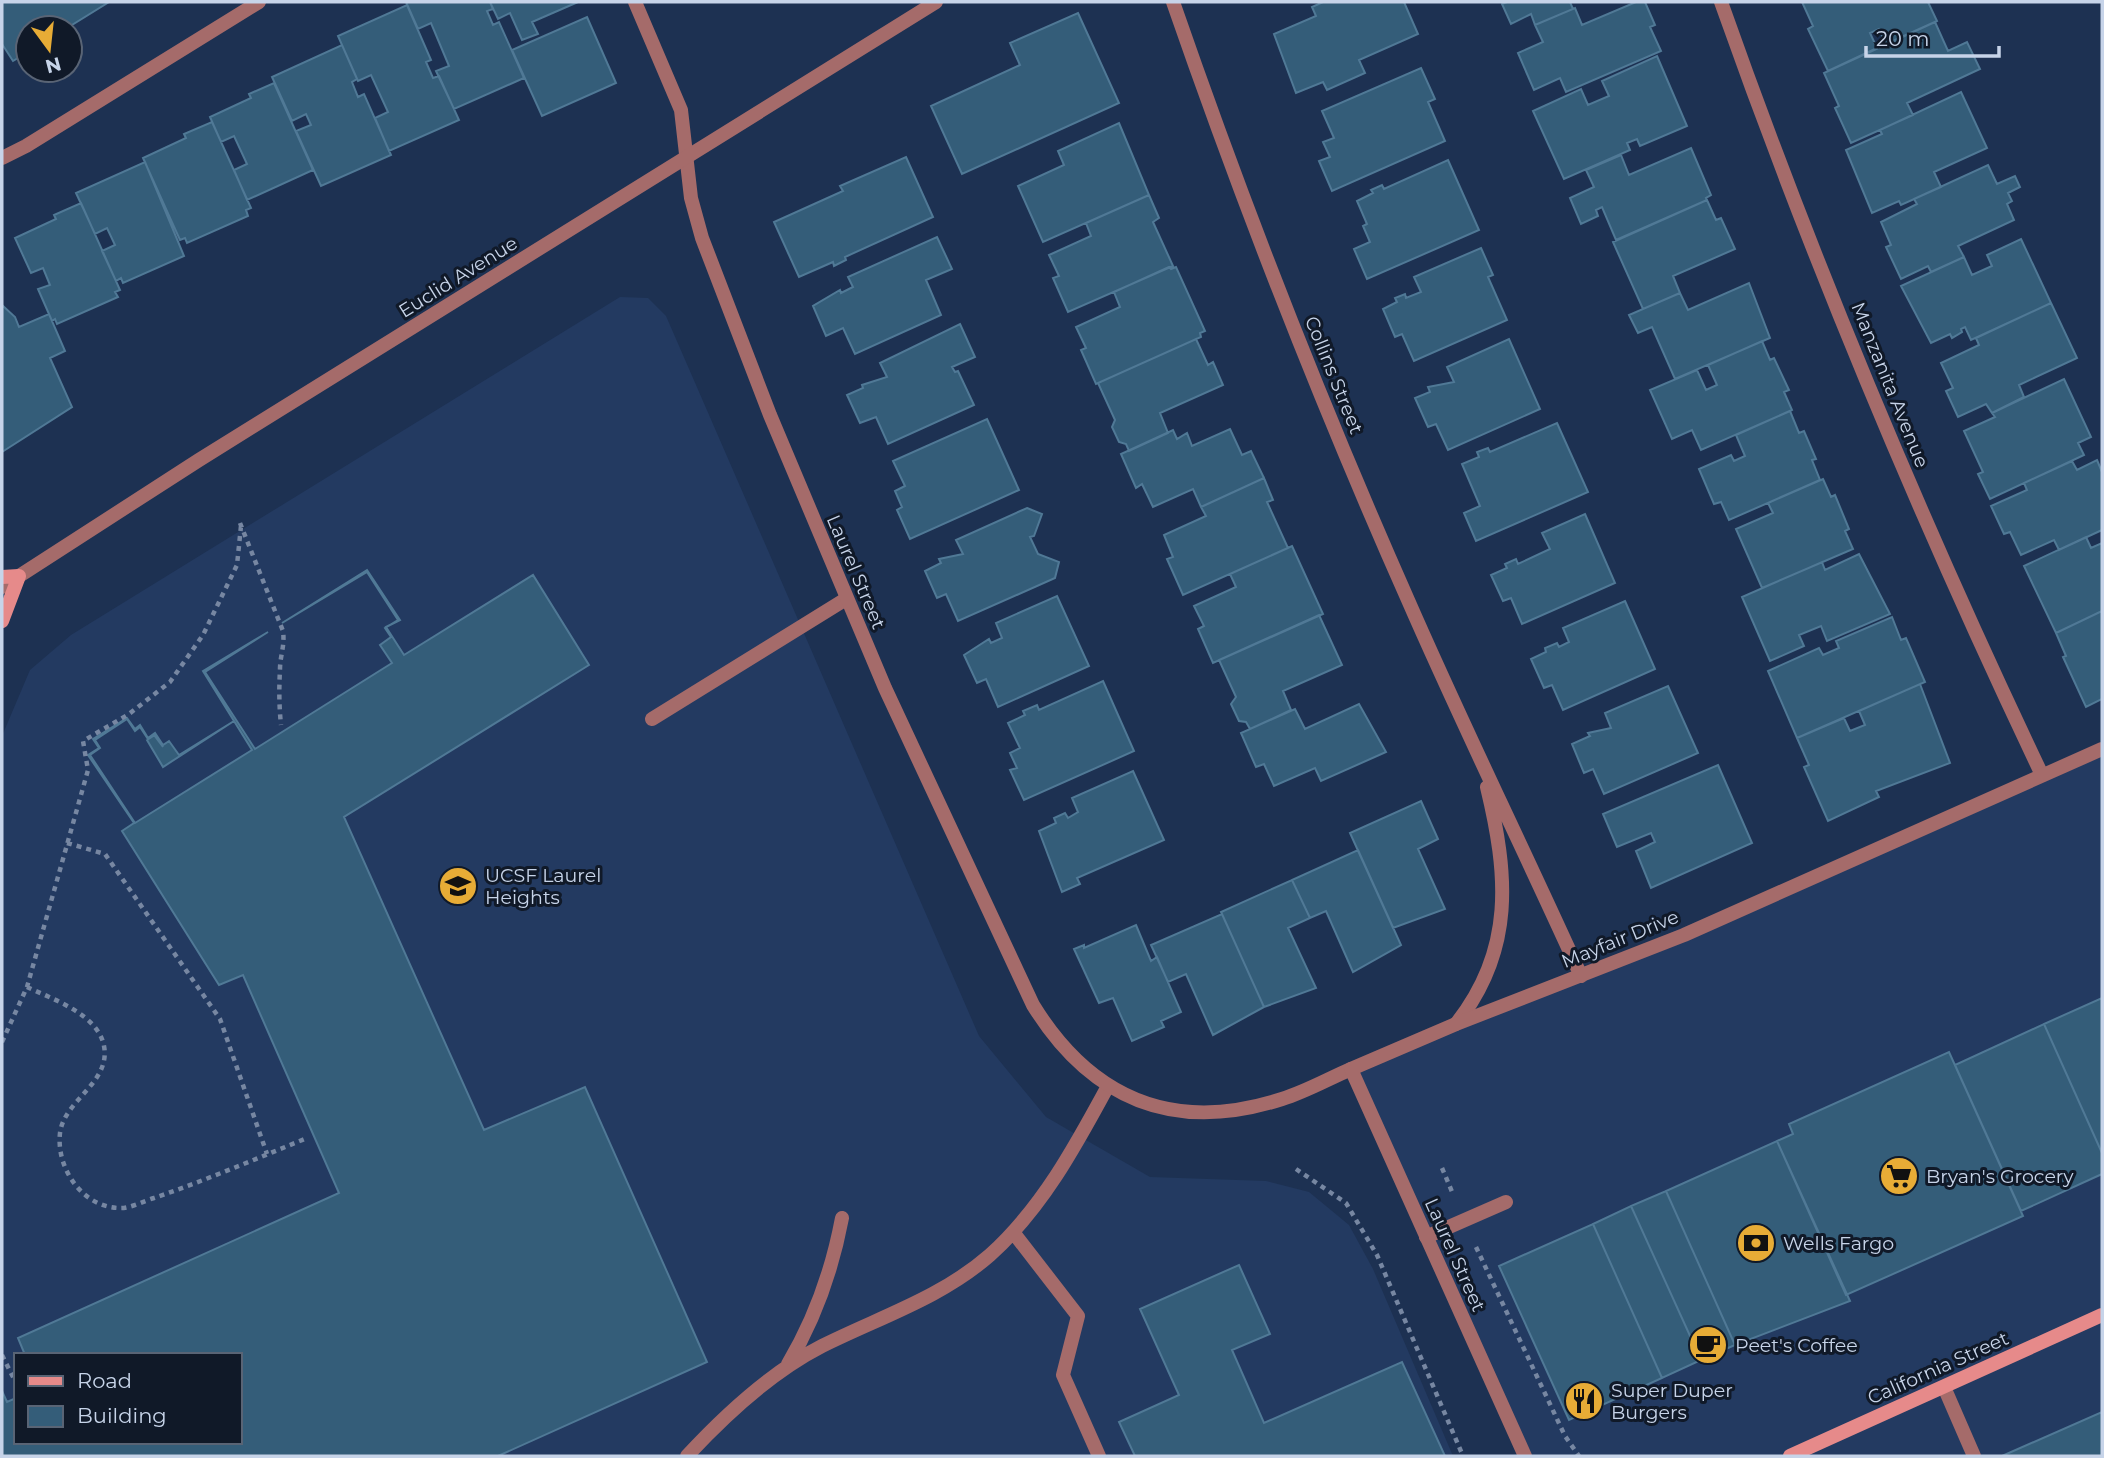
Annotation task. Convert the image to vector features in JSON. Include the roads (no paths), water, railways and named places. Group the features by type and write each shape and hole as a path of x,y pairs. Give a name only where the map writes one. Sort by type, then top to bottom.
{"main road":[{"path":"2,577 19,576 2,621"},
{"name":"California Street","path":"1790,1456 2102,1315"}],"street":[{"path":"2,158 26,146 259,2"},
{"name":"Laurel Street","path":"635,2 681,110 691,198 702,238 770,415 846,599 1033,1005 1055,1040 1081,1067 1108,1086 1140,1102"},
{"name":"Euclid Avenue","path":"2,587 199,460 936,2"},
{"name":"Collins Street","path":"1173,2 1246,202 1337,436 1581,976"},
{"name":"Manzanita Avenue","path":"1721,2 1796,205 1857,358 1955,589 2042,775"},
{"path":"652,719 846,599"},
{"name":"Mayfair Drive","path":"1140,1102 1173,1110 1209,1112 1244,1108 1282,1099 1456,1024 1684,935 2102,749"},
{"name":"Collins Street","path":"1456,1024 1485,983 1500,932 1503,906 1499,847 1479,755"},
{"name":"Laurel Street","path":"1351,1069 1524,1456"},
{"path":"687,1456 786,1368 821,1346 931,1296 980,1263 1013,1232 1056,1177 1108,1086"},
{"path":"1426,1237 1506,1202"},
{"path":"786,1368 822,1295 836,1254 842,1218"},
{"path":"1013,1232 1078,1316 1063,1375 1099,1456"},
{"path":"1944,1387 1974,1456"}],"place":[{"name":"UCSF Laurel Heights","path":"458,886"},
{"name":"Bryan's Grocery","path":"1899,1176"},
{"name":"Wells Fargo","path":"1756,1243"},
{"name":"Peet's Coffee","path":"1708,1345"},
{"name":"Super Duper Burgers","path":"1584,1401"}]}
